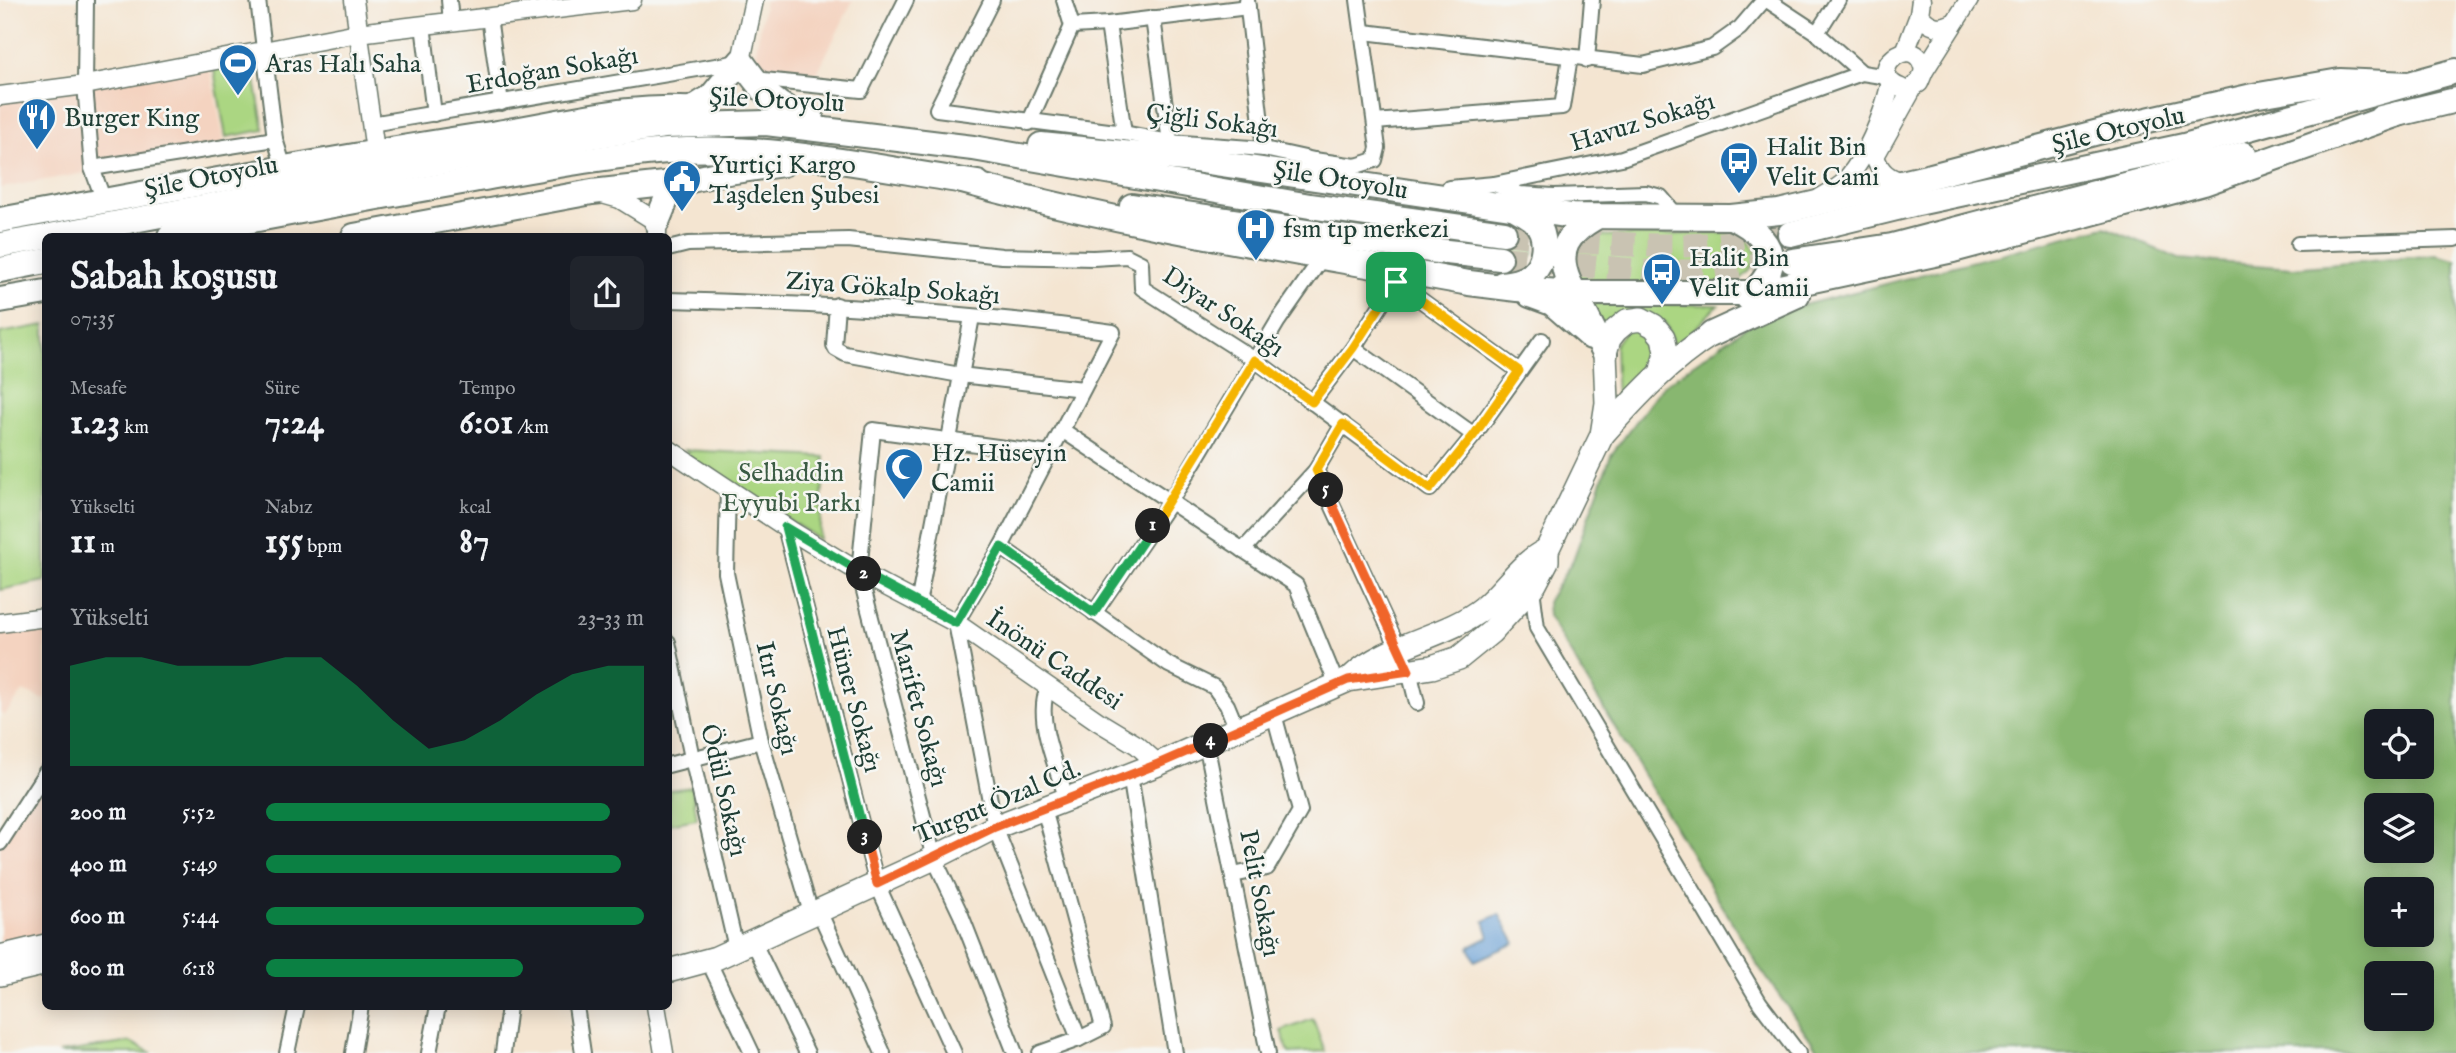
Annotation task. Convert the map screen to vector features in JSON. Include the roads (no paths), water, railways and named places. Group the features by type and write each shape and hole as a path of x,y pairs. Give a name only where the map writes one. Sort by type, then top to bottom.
{"highway":[{"path":"664,126 747,70 774,103 790,112 846,132"},
{"name":"Şile Otoyolu","path":"1790,234 1913,204 2183,146 2456,71"},
{"path":"974,148 1048,145 1181,159 1572,216 1731,217 1779,212 1905,183 2125,125 2253,96 2340,81 2409,84"},
{"name":"Şile Otoyolu","path":"1793,261 1892,246 2456,100"},
{"path":"0,220 375,151 524,129 598,113 663,108 692,109 766,123"},
{"path":"962,181 1042,203 1152,226 1487,285 1575,293 1752,293 1953,250 2204,183 2398,114"},
{"name":"Şile Otoyolu","path":"69,233 429,164 597,135 664,126 766,123 974,148 1310,206 1504,233"},
{"name":"Şile Otoyolu","path":"185,233 513,173 668,151 745,150 836,159 962,181 1415,248 1500,258"},
{"path":"370,233 592,192 683,182 763,166 836,159"},
{"path":"657,229 668,195 683,182"},
{"path":"1487,285 1525,278 1538,268 1542,259 1543,239 1538,225 1513,207"},
{"path":"1596,217 1574,232 1565,246 1564,272 1605,353"},
{"path":"1712,334 1769,272 1769,250 1754,229 1731,217"},
{"name":"Şile Otoyolu","path":"0,245 42,238"},
{"path":"0,270 42,262"},
{"path":"1712,334 1781,301 1866,269"},
{"path":"1517,289 1552,303 1605,353"},
{"path":"0,300 42,293"}],"main road":[{"path":"1602,435 1607,403 1605,353 1609,339 1616,330 1628,321 1641,319 1654,326 1663,337 1666,351 1662,370"},
{"path":"1602,435 1662,370 1712,334"},
{"name":"Turgut Özal Cd.","path":"1342,682 1447,663 1459,658 1492,632 1535,584 1547,561 1547,550 1602,435"},
{"name":"Turgut Özal Cd.","path":"672,970 708,960 744,945 934,858 995,827 1158,764 1342,682 1399,649 1481,609 1534,556 1547,550"},
{"path":"0,957 42,947"},
{"path":"0,974 42,964"}],"street":[{"path":"86,0 85,85 92,168 104,201"},
{"path":"258,0 275,139 284,168"},
{"path":"354,0 375,151"},
{"path":"449,0 451,22"},
{"path":"0,96 85,85 358,33 632,0"},
{"path":"747,70 754,0"},
{"name":"Erdoğan Sokağı","path":"371,124 501,103 747,70 861,90 906,0"},
{"name":"Çiğli Sokağı","path":"992,0 937,109 1029,123 1124,133 1170,142 1264,149 1356,166 1376,154"},
{"path":"1029,123 1072,26 1064,0"},
{"path":"1358,0 1375,121 1376,154"},
{"path":"1587,60 1592,0"},
{"path":"1364,32 1643,65 1712,48 1740,28 1766,0 1817,33 1862,73"},
{"path":"1817,33 1838,0"},
{"path":"1905,183 1889,178 1878,168 1875,156 1969,0"},
{"path":"1072,26 1108,24 1248,3 1264,149"},
{"path":"1920,7 1926,23 1943,27 1953,23"},
{"path":"1905,52 1920,7"},
{"path":"489,17 501,103"},
{"path":"1153,18 1170,142"},
{"path":"1108,24 1124,133"},
{"path":"423,25 434,114"},
{"path":"1808,204 1847,180 1875,131 1886,104 1890,60 1905,52 1916,55 1923,65 1919,79 1902,88 1890,80"},
{"path":"1375,121 1562,107 1570,57"},
{"name":"Havuz Sokağı","path":"1376,154 1384,178 1394,184 1458,189 1494,184 1622,158 1862,73 1890,80"},
{"path":"92,168 275,139"},
{"path":"1494,184 1520,194 1554,196 1646,193 1661,197 1679,218"},
{"path":"592,192 620,199 657,229"},
{"path":"2298,244 2456,239"},
{"name":"Diyar Sokağı","path":"672,248 688,244 848,240 1002,256 1127,256 1141,262 1142,288 1255,360 1430,489 1474,435 1542,340"},
{"path":"1094,613 1170,502 1278,321 1317,265"},
{"path":"1312,402 1353,348 1396,282 1519,371"},
{"name":"Ziya Gökalp Sokağı","path":"672,300 837,306 1113,332 1083,389"},
{"path":"837,306 834,345 840,352 960,374 1083,389 1001,547 956,623 995,827 1079,1039"},
{"path":"918,604 972,317"},
{"path":"1353,348 1474,435"},
{"path":"1243,550 1316,470 1343,424"},
{"path":"859,572 873,430 1050,454"},
{"path":"1062,430 1296,585 1342,682"},
{"name":"İnönü Caddesi","path":"672,452 785,527 859,572 956,623 1136,745 1158,764"},
{"path":"1316,470 1409,671 1417,703"},
{"name":"Itır Sokağı","path":"728,489 726,573 761,741 815,912 883,1053"},
{"name":"Hüner Sokağı","path":"785,527 877,884 954,1053"},
{"path":"1001,547 1169,666 1214,687 1227,705 1237,729"},
{"name":"Marifet Sokağı","path":"859,572 934,858 961,915 1015,1053"},
{"path":"1535,584 1533,596 1537,628 1760,1003 1798,1053"},
{"path":"0,623 42,618"},
{"path":"1504,619 1520,619 1537,628"},
{"name":"Ödül Sokağı","path":"672,661 692,758 744,945 807,1053"},
{"path":"1049,686 1043,697 1046,731 1066,799"},
{"path":"1233,875 1267,868 1300,811 1274,714"},
{"path":"672,764 761,741"},
{"name":"Pelit Sokağı","path":"1206,743 1268,1053"},
{"path":"1130,775 1175,1053"},
{"path":"0,843 42,778"},
{"path":"1040,1053 1103,1027 1044,809"},
{"path":"708,960 752,1053"},
{"path":"288,1053 296,1010"},
{"path":"354,1053 360,1010"},
{"path":"429,1053 437,1010"},
{"path":"503,1053 508,1010"},
{"path":"577,1010 583,1053"},
{"path":"657,1010 664,1053"}],"water":[{"path":"1499,914 1515,943 1475,961 1469,947 1489,937 1484,921"}],"tunnel":[{"path":"1504,233 1615,244 1670,246 1726,243 1790,234"},
{"path":"1500,258 1650,272 1706,271 1789,261"}],"place":[{"name":"Aras Halı Saha","path":"238,97"},
{"name":"Burger King","path":"37,151"},
{"name":"Halit Bin Velit Cami","path":"1739,195"},
{"name":"Yurtiçi Kargo Taşdelen Şubesi","path":"682,213"},
{"name":"fsm tıp merkezi","path":"1256,262"},
{"name":"Halit Bin Velit Camii","path":"1662,306"},
{"name":"Hz. Hüseyin Camii","path":"904,501"}],"park label":[{"name":"Selhaddin Eyyubi Parkı","path":"791,487"}]}
